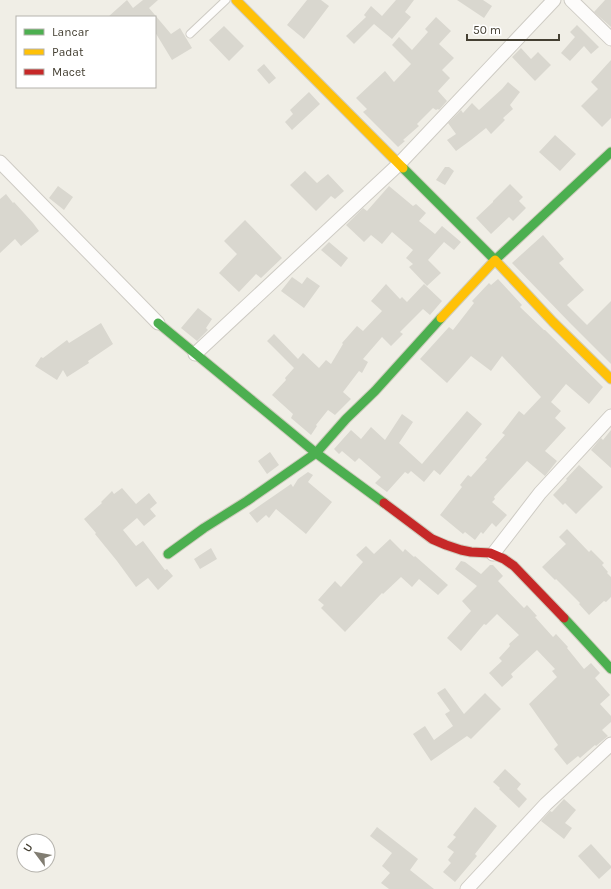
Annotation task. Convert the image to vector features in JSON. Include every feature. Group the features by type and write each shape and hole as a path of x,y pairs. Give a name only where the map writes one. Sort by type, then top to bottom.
{"street":[{"path":"236,0 495,260 553,322 611,379"},
{"path":"195,354 399,164 554,0"},
{"path":"571,0 611,39"},
{"path":"168,554 316,453 495,260 611,152"},
{"path":"0,162 158,323 195,354 316,453 432,539 448,547 471,552 493,554 514,566 611,669"},
{"path":"493,554 540,493 611,416"},
{"path":"467,889 546,804 611,744"}],"lane":[{"path":"190,34 226,0"}],"building":[{"path":"127,0 133,8 143,0 158,0 149,8 156,16 109,16"},
{"path":"307,0 321,0 329,6 304,39 287,25"},
{"path":"396,0 414,0 405,12 411,17 392,39 374,24 354,44 346,36 366,17 364,15 371,6 382,16"},
{"path":"457,0 483,0 492,6 484,18"},
{"path":"605,0 611,0 611,27 594,12"},
{"path":"156,16 171,34 180,28 192,48 172,60 156,34"},
{"path":"436,17 451,31 439,44 454,58 442,70 450,78 438,91 447,101 439,110 433,108 417,124 419,126 403,140 405,141 398,147 363,112 367,109 356,98 385,71 394,82 411,64 392,45 399,37 412,50 428,32 425,29"},
{"path":"577,25 599,47 591,54 584,46 570,61 561,53 575,37 570,32"},
{"path":"224,26 244,46 229,61 209,40"},
{"path":"521,48 531,59 538,52 551,65 535,81 512,57"},
{"path":"611,60 611,118 602,127 581,106 598,89 591,82"},
{"path":"264,64 276,78 269,84 257,70"},
{"path":"508,82 520,92 510,105 513,109 503,118 505,120 491,134 486,128 456,151 447,140 456,134 448,123 461,110 463,113 472,103 479,110"},
{"path":"309,92 320,104 292,130 285,122 293,114 290,110"},
{"path":"555,135 576,154 560,171 539,152"},
{"path":"445,167 449,167 454,171 445,185 436,180"},
{"path":"305,171 317,183 328,174 344,191 335,199 331,196 316,211 290,185"},
{"path":"510,184 523,197 519,201 526,208 513,221 509,217 491,234 476,218"},
{"path":"58,186 73,197 64,210 49,198"},
{"path":"389,186 413,206 416,204 426,213 419,221 435,234 442,226 461,242 454,250 444,242 428,260 441,273 427,286 409,267 413,264 406,258 413,250 392,232 382,244 371,235 364,242 346,225 363,208 367,211"},
{"path":"6,194 39,231 21,246 15,239 0,253 0,199"},
{"path":"245,220 282,258 261,278 256,274 239,292 219,273 237,254 224,241"},
{"path":"543,235 564,259 559,263 584,290 567,305 587,325 611,301 611,364 512,263"},
{"path":"329,242 348,258 341,267 321,250"},
{"path":"292,277 302,284 307,277 320,286 304,308 281,291"},
{"path":"498,279 522,305 520,307 603,387 589,404 566,384 551,402 561,411 555,418 566,428 545,451 557,461 545,476 527,461 494,497 495,499 492,502 507,515 496,527 492,523 483,534 481,532 475,540 465,532 463,534 440,515 462,487 460,485 468,475 471,477 487,459 485,458 505,435 502,433 519,411 524,415 541,397 502,356 491,371 471,356 447,383 420,359 449,327 453,330 474,303 472,301 489,283 491,285"},
{"path":"386,284 400,299 402,297 407,302 424,284 442,301 430,315 423,309 400,332 403,334 391,346 382,337 363,359 368,362 362,373 359,371 343,392 351,399 335,415 328,410 316,425 317,426 311,435 291,418 293,414 272,395 286,380 285,378 294,368 267,341 274,334 298,359 303,353 319,368 326,360 331,364 343,344 342,343 357,326 363,331 382,311 371,301"},
{"path":"198,308 212,319 206,328 208,330 197,341 181,328"},
{"path":"101,323 113,344 88,361 89,363 67,377 63,370 57,380 35,366 41,357 43,358 67,340 69,343"},
{"path":"467,411 482,424 440,475 434,470 424,482 411,471 408,474 405,472 387,492 375,483 381,477 359,458 355,462 342,451 339,454 334,449 351,430 361,439 371,427 385,440 402,414 413,422 399,443 422,464"},
{"path":"611,430 611,468 591,450 601,438 603,440"},
{"path":"270,452 279,465 267,474 258,461"},
{"path":"579,465 603,487 576,514 565,503 563,505 553,495"},
{"path":"308,472 313,475 308,482 332,502 306,534 276,509 269,518 266,515 257,523 249,513 291,484 293,487 298,479"},
{"path":"122,488 136,504 149,493 157,503 150,509 156,516 144,526 137,518 123,530 136,546 143,541 165,570 167,569 173,576 158,590 148,578 136,587 84,519 102,503 101,502 112,491 114,494"},
{"path":"567,529 589,552 591,550 604,563 602,565 611,577 611,597 606,602 604,601 589,615 579,604 580,603 542,567 566,544 559,537"},
{"path":"390,539 403,552 405,549 414,557 415,556 448,585 438,595 419,579 412,587 401,577 383,594 382,593 345,632 321,608 324,605 318,600 335,581 341,587 363,562 356,555 366,546 374,554"},
{"path":"211,548 217,559 200,569 194,559"},
{"path":"461,561 465,562 481,574 490,565 493,565 503,576 498,581 524,608 527,605 537,616 535,617 553,637 556,634 568,647 567,648 584,669 591,663 600,673 595,678 610,695 600,704 611,716 611,722 602,730 608,736 580,758 578,756 567,765 554,749 558,745 529,704 557,677 552,671 555,669 537,650 511,674 513,677 502,687 489,673 502,661 499,658 510,646 509,644 519,635 497,614 486,625 484,624 461,651 447,638 471,611 462,601 477,586 455,569"},
{"path":"445,688 464,714 485,693 501,709 471,739 467,736 431,761 413,734 425,726 434,740 453,726 445,714 450,711 437,693"},
{"path":"505,769 521,784 517,789 527,799 519,808 493,782"},
{"path":"564,799 576,810 565,823 572,828 564,839 541,821"},
{"path":"475,807 497,826 475,854 477,856 455,882 443,872 451,863 448,860 454,852 447,847 456,837 453,835"},
{"path":"377,827 418,859 410,870 434,889 389,889 381,883 390,873 382,866 392,853 370,836"},
{"path":"591,844 611,866 611,868 599,879 578,856"}],"traffic: fast":[{"path":"403,168 495,260 611,152"},
{"path":"168,554 316,453 441,318"},
{"path":"158,323 316,453 384,503"},
{"path":"564,618 611,669"}],"traffic: slow":[{"path":"236,0 403,168"},
{"path":"441,318 495,260 553,322 611,379"}],"traffic: jam":[{"path":"384,503 432,539 461,550 490,553 504,559 514,566 564,618"}]}
